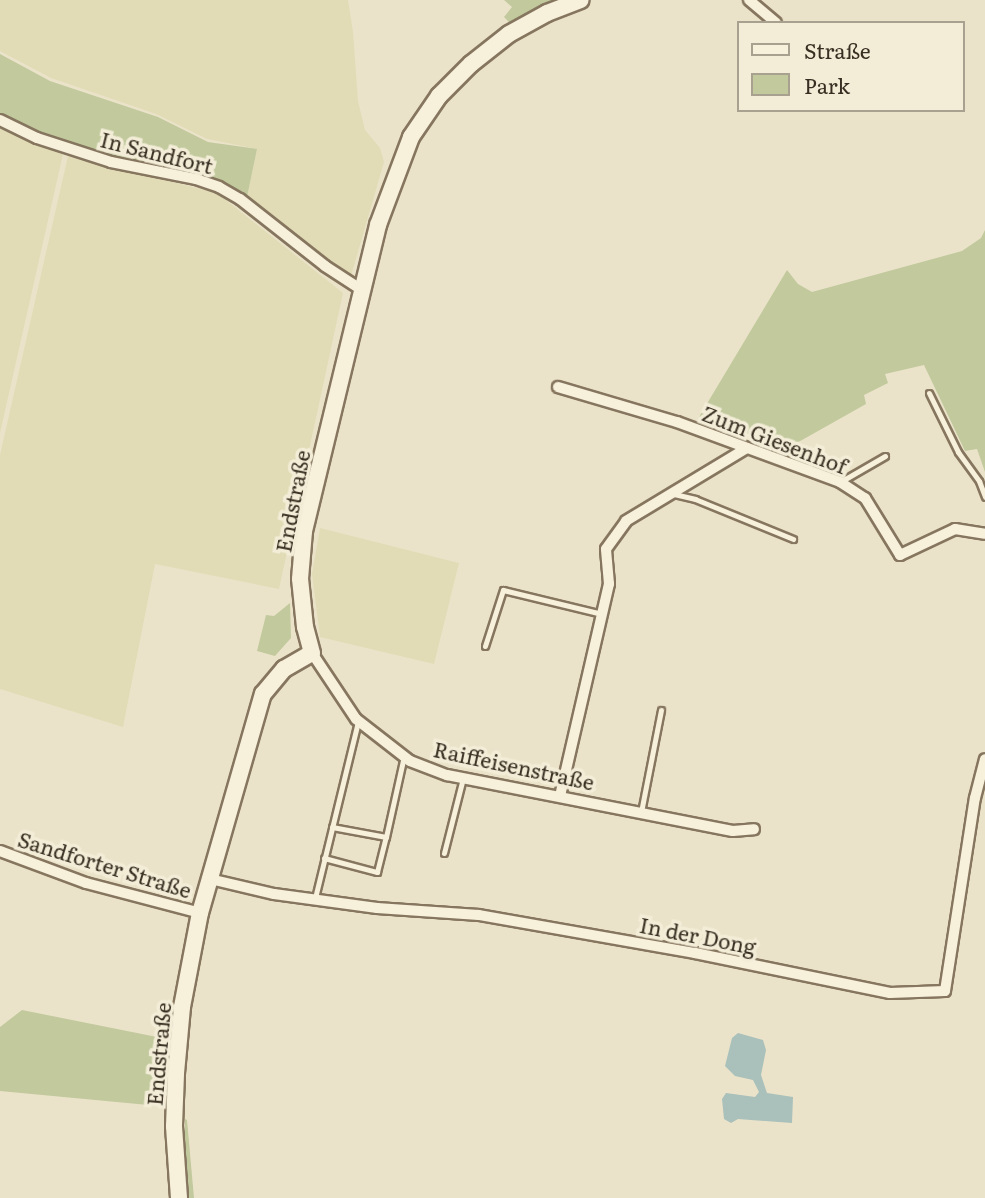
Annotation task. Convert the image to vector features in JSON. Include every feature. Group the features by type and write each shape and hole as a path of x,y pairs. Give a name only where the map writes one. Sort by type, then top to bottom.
{"street":[{"name":"Endstraße","path":"179,1198 174,1126 176,1073 182,1007 200,913 263,694 284,669 312,653 305,626 300,579 304,531 362,290 393,180 411,137 439,96 471,64 509,34 547,13 581,0"},
{"path":"749,0 774,21"},
{"name":"In Sandfort","path":"0,120 37,138 101,159 196,179 219,187 240,199 325,266 362,290"},
{"name":"Zum Giesenhof","path":"558,387 677,422 840,482 865,498 900,555 954,529 985,534"},
{"path":"560,796 609,584 606,549 626,521 747,448"},
{"name":"Raiffeisenstraße","path":"312,653 333,689 358,721 404,756 447,775 733,831 754,829"},
{"name":"In der Dong","path":"211,879 377,908 479,915 695,953 890,993 945,991 975,798 985,759"},
{"name":"Sandforter Straße","path":"0,851 86,883 200,913"}],"lane":[{"path":"929,393 958,452 979,481 985,497"},
{"path":"840,482 885,456"},
{"path":"671,494 695,499 793,539"},
{"path":"485,646 503,590 602,614"},
{"path":"641,812 661,710"},
{"path":"314,899 358,721"},
{"path":"324,858 377,872 404,756"},
{"path":"444,853 463,778"},
{"path":"332,827 386,837"}],"shaded area":[{"path":"0,0 348,0 358,101 365,130 380,148 384,162 351,276 247,197 257,149 207,139 156,114 51,78 0,51"},
{"path":"0,127 63,154 0,433"},
{"path":"68,156 217,193 343,293 279,589 155,564 123,727 0,689 0,455"},
{"path":"320,528 459,563 434,664 320,637 312,574"}],"green space":[{"path":"504,0 552,0 510,23 504,17 512,7"},
{"path":"0,54 50,81 158,117 208,142 257,149 247,197 219,182 172,168 103,156 8,120 0,115"},
{"path":"985,230 985,472 977,449 965,451 924,365 885,374 888,383 864,395 866,404 786,449 699,417 787,270 798,284 812,292 962,251 981,238"},
{"path":"290,603 291,638 275,656 257,651 266,615 274,616"},
{"path":"22,1010 172,1040 159,1106 0,1091 0,1027"},
{"path":"185,1119 194,1198 186,1198 182,1131 185,1131"}],"water":[{"path":"738,1033 763,1040 766,1050 761,1075 767,1093 793,1097 792,1123 738,1119 731,1123 724,1119 722,1099 726,1093 755,1097 759,1092 753,1080 735,1076 725,1066 732,1038"}]}
